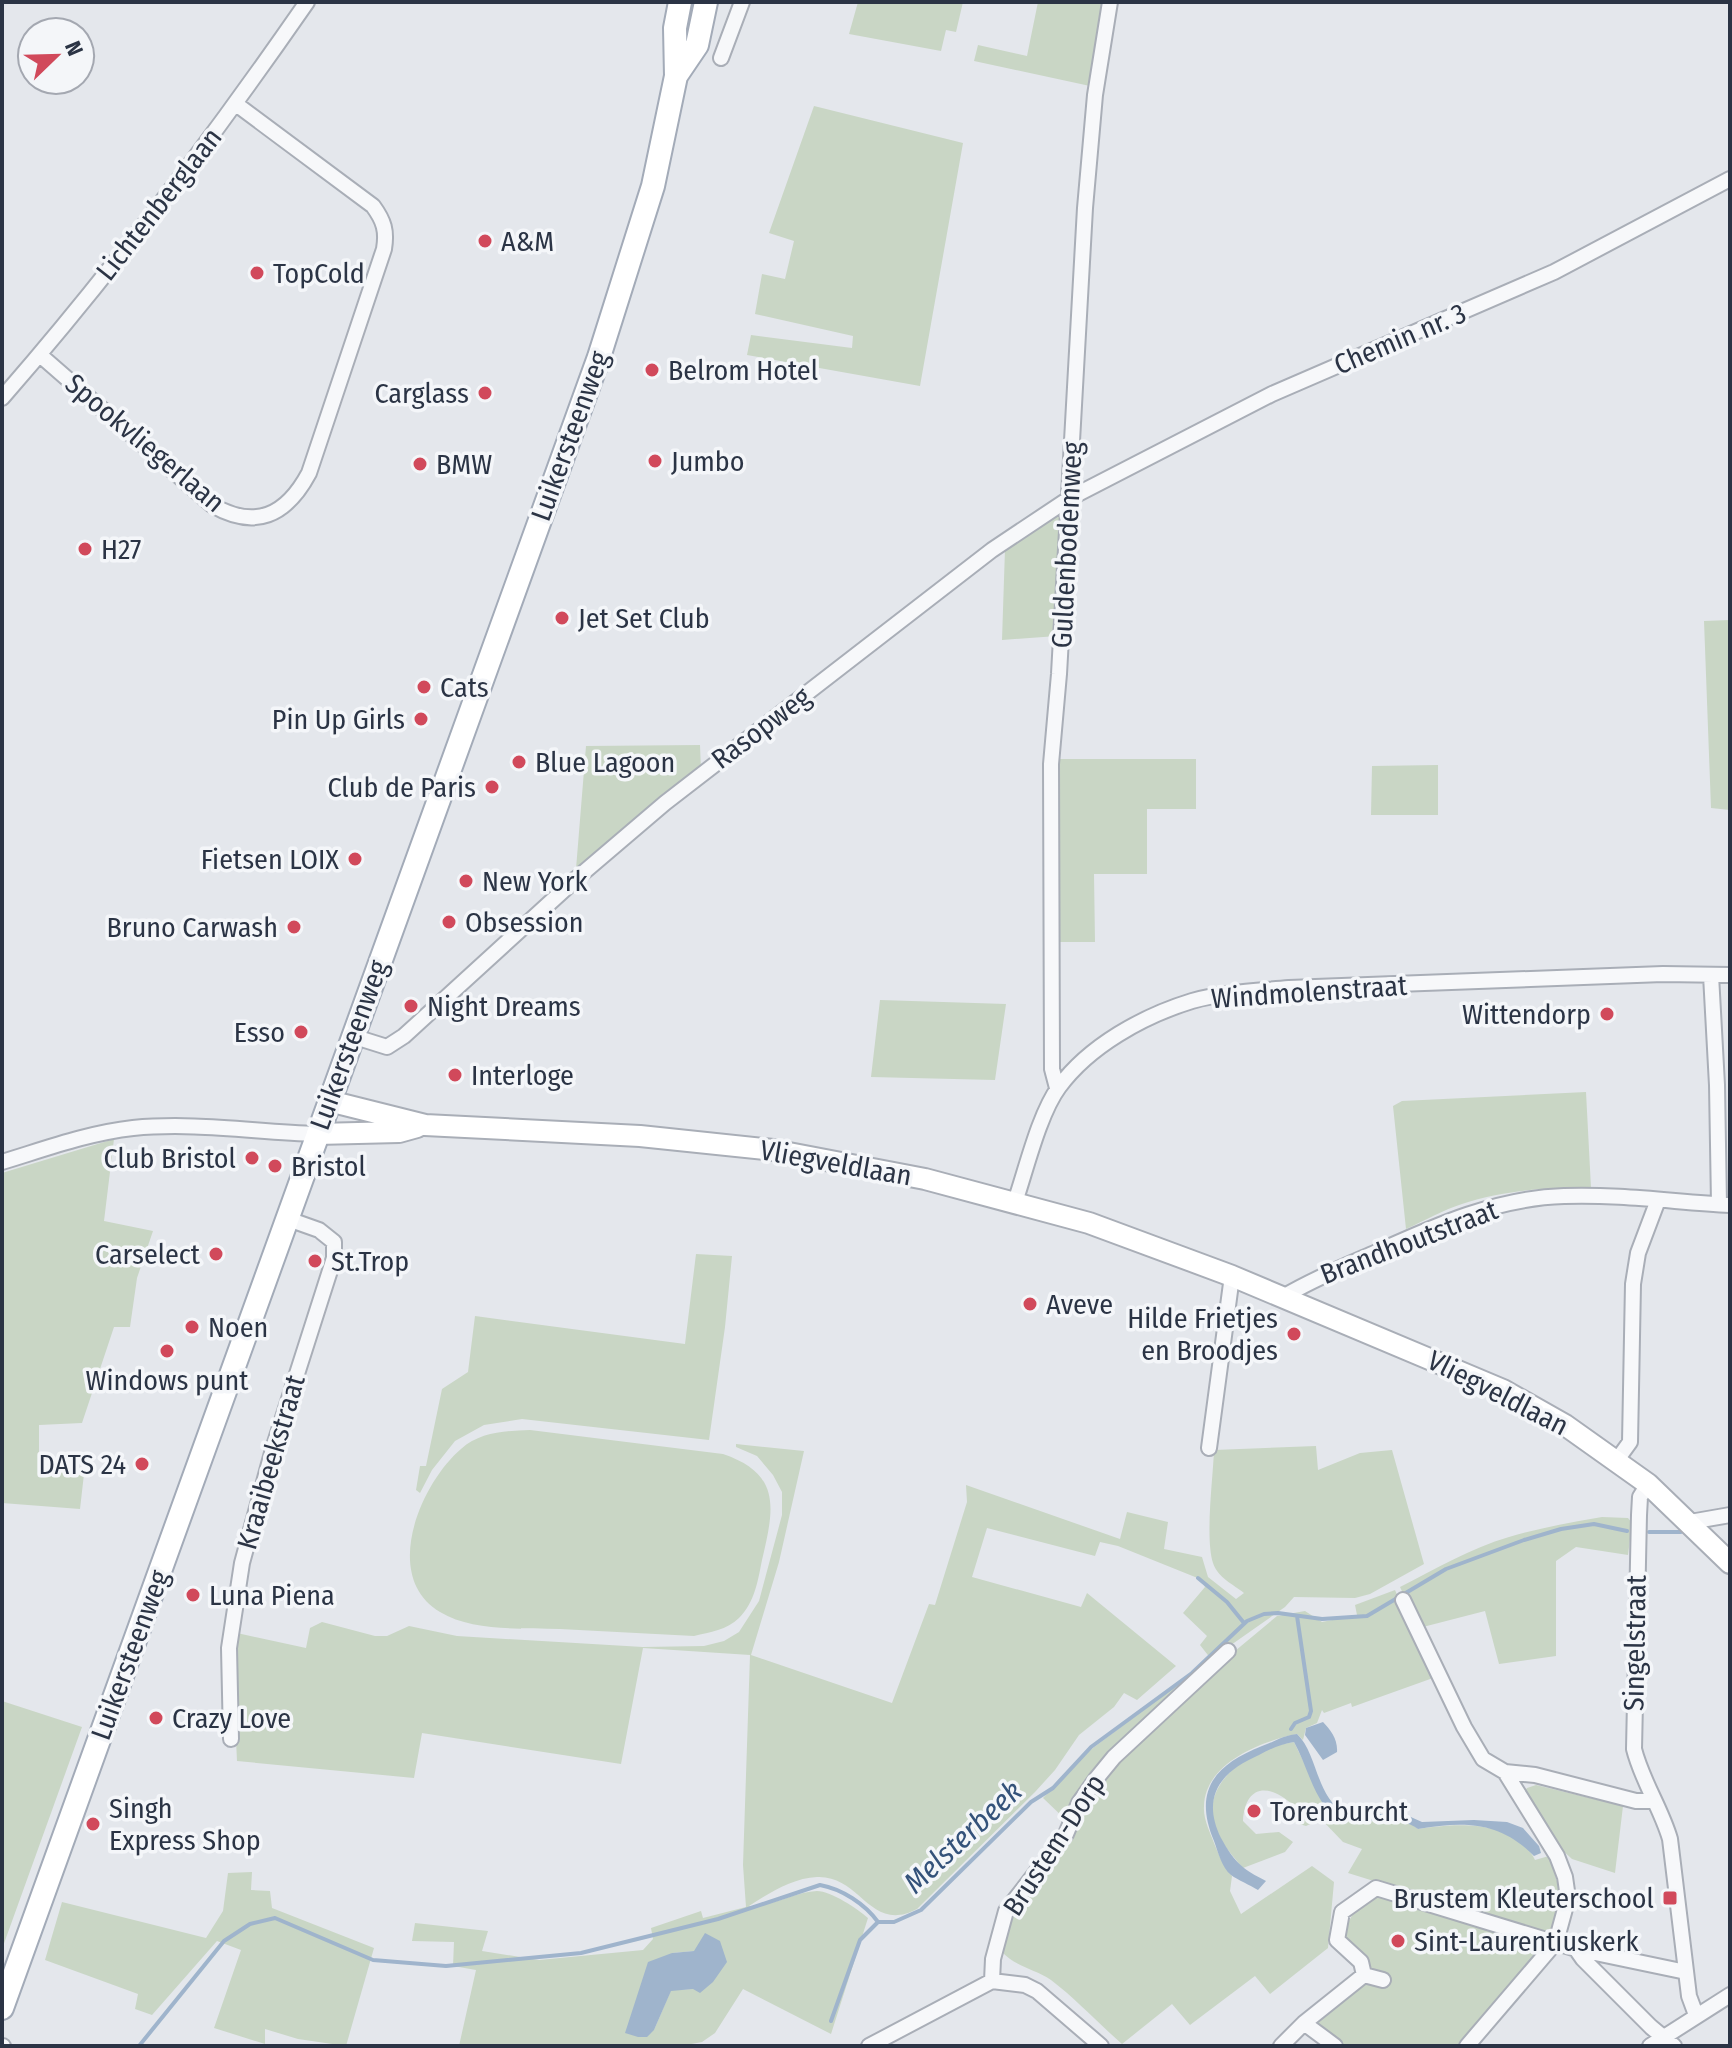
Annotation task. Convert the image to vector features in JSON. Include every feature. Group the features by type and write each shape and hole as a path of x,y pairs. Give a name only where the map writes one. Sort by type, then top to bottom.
{"main road":[{"name":"Luikersteenweg","path":"2,2008 609,328 653,186 676,76 675,28 680,2"},
{"name":"Luikersteenweg","path":"676,76 697,45 706,2"},
{"name":"Vliegveldlaan","path":"329,1101 425,1125 640,1136 773,1150 912,1176 1089,1223 1232,1276 1503,1390 1565,1425 1617,1460 1690,1522 1730,1563"},
{"name":"Vliegveldlaan","path":"317,1134 399,1132 425,1125"}],"street":[{"name":"Lichtenberglaan","path":"2,398 40,355 236,104 307,2"},
{"path":"721,58 742,2"},
{"name":"Guldenbodemweg","path":"1057,1088 1052,1069 1050,794 1085,208 1095,95 1110,2"},
{"name":"Spookvliegerlaan","path":"40,355 212,505 231,515 253,519 267,516 285,506 299,491 309,473 384,249 386,234 383,219 373,206 236,104"},
{"name":"Chemin nr. 3","path":"1070,498 1272,394 1554,272 1730,179"},
{"name":"Rasopweg","path":"352,1036 387,1047 404,1036 577,878 665,803 980,559 1070,498"},
{"name":"Windmolenstraat","path":"1015,1202 1057,1088 1097,1049 1147,1019 1191,1001 1238,992 1663,974 1730,975"},
{"path":"1711,975 1724,1205"},
{"path":"2,1162 92,1135 130,1128 194,1125 317,1134"},
{"name":"Brandhoutstraat","path":"1283,1297 1307,1283 1474,1211 1536,1198 1563,1196 1724,1205"},
{"path":"1617,1460 1630,1442 1633,1284 1638,1253 1658,1200"},
{"name":"Kraaibeekstraat","path":"231,1739 229,1648 242,1563 273,1449 334,1258 334,1242 319,1230 288,1219"},
{"path":"1209,1448 1232,1276"},
{"name":"Singelstraat","path":"1648,1484 1640,1497 1633,1733 1638,1768 1670,1839 1689,1996 1696,2015"},
{"path":"1690,1522 1730,1515"},
{"path":"1403,1600 1464,1727 1483,1759 1505,1772 1535,1775 1636,1801 1654,1801"},
{"name":"Brustem-Dorp","path":"992,1981 993,1959 1006,1911 1066,1834 1079,1803 1096,1779 1147,1725 1228,1651"},
{"path":"1467,2046 1556,1942 1568,1898 1565,1877 1557,1856 1505,1772"},
{"path":"1364,1975 1361,1962 1337,1940 1342,1912 1376,1888 1576,1949 1686,1972"},
{"path":"1576,1949 1663,2043 1696,2015 1730,1995"},
{"path":"1364,1975 1383,1980"},
{"path":"1281,2046 1304,2023 1364,1975"},
{"path":"869,2046 992,1981 1025,1985 1037,1991 1101,2046"},
{"path":"1304,2023 1335,2046"}],"green space":[{"path":"858,2 963,2 956,32 946,30 941,51 849,34"},
{"path":"1038,2 1106,2 1090,86 974,61 978,45 1027,56"},
{"path":"814,106 963,143 920,386 747,355 751,335 852,348 853,336 755,314 762,274 785,279 794,241 769,233"},
{"path":"1065,507 1057,636 1002,640 1005,549"},
{"path":"1730,620 1730,810 1711,808 1704,621"},
{"path":"700,745 701,770 612,844 576,869 586,746"},
{"path":"1058,759 1196,759 1196,809 1147,809 1147,874 1094,874 1095,942 1056,942"},
{"path":"1438,765 1438,815 1371,815 1372,766"},
{"path":"880,1000 1006,1004 995,1080 871,1077"},
{"path":"1586,1092 1591,1188 1542,1189 1494,1195 1455,1206 1406,1229 1393,1106 1402,1101"},
{"path":"114,1139 104,1221 153,1231 137,1278 130,1327 114,1327 82,1423 39,1425 39,1467 84,1474 80,1509 2,1503 2,1173"},
{"path":"696,1254 732,1256 709,1440 522,1419 484,1425 455,1441 432,1470 420,1493 416,1490 420,1466 426,1466 442,1389 468,1372 475,1316 685,1344"},
{"path":"530,1430 723,1454 756,1472 769,1495 769,1525 755,1590 739,1618 724,1628 694,1636 498,1628 453,1618 440,1612 422,1596 413,1577 410,1554 413,1530 432,1484 468,1443 493,1434"},
{"path":"736,1444 804,1451 779,1562 751,1655 892,1703 929,1604 935,1605 967,1502 966,1485 1120,1539 1127,1512 1168,1522 1164,1549 1202,1557 1208,1577 1236,1599 1244,1593 1218,1573 1211,1552 1214,1450 1316,1446 1318,1470 1360,1453 1392,1450 1424,1564 1370,1594 1355,1598 1294,1597 1285,1607 1211,1659 1200,1645 1207,1636 1183,1613 1205,1587 1200,1579 1118,1546 1100,1542 1095,1556 987,1528 972,1577 1081,1607 1087,1593 1176,1666 1137,1700 1124,1693 1114,1707 1079,1735 1035,1792 917,1909 901,1915 888,1914 876,1909 845,1885 817,1877 790,1883 749,1906 817,1891 837,1897 868,1918 831,2034 743,1989 715,2033 702,2042 681,2046 459,2046 476,1970 453,1966 454,1942 412,1941 415,1923 488,1931 482,1951 539,1960 643,1950 653,1939 651,1928 701,1911 703,1918 746,1907 743,1865 750,1655 643,1648 621,1764 422,1733 414,1778 237,1761 233,1676 237,1633 306,1648 310,1628 322,1622 375,1636 387,1636 409,1626 457,1636 643,1647 704,1646 724,1641 739,1632 759,1601 782,1515 782,1492 773,1475 757,1456 736,1447","holes":["695,1951 693,1989 671,1990 654,2030 672,1953"]},
{"path":"1602,1517 1628,1518 1632,1523 1628,1555 1576,1547 1556,1561 1556,1656 1499,1664 1485,1611 1419,1628 1400,1587 1453,1559 1495,1542 1544,1528"},
{"path":"1395,1590 1433,1678 1352,1707 1351,1703 1324,1713 1322,1710 1317,1723 1306,1728 1303,1740 1297,1734 1283,1737 1238,1756 1214,1778 1204,1806 1214,1843 1232,1876 1230,1891 1241,1914 1312,1866 1334,1882 1328,1948 1270,1994 1255,1976 1190,2025 1172,2004 1122,2044 1051,1980 1002,1952 1013,1911 1118,1760 1229,1656 1277,1616 1305,1611 1322,1622 1357,1615 1355,1605"},
{"path":"1211,1659 1066,1820 1043,1798 1085,1754"},
{"path":"2,1701 82,1727 2,1949"},
{"path":"1294,1742 1307,1769 1345,1820 1409,1822 1418,1829 1466,1825 1483,1827 1514,1837 1535,1860 1549,1856 1562,1897 1551,1936 1348,1873 1362,1849 1343,1842 1321,1819 1306,1826 1289,1821 1292,1804 1266,1790 1253,1794 1248,1800 1243,1821 1256,1834 1279,1832 1293,1842 1285,1852 1243,1868 1225,1846 1215,1827 1213,1804 1217,1790 1225,1777 1250,1757"},
{"path":"1536,1785 1623,1806 1615,1873 1572,1859 1561,1849 1524,1792"},
{"path":"252,1872 251,1890 270,1891 272,1908 374,1948 346,2046 298,2039 265,2029 265,2044 214,2028 241,1950 217,1941 152,2015 135,2009 138,1994 45,1960 62,1902 206,1938 223,1911 228,1873"},
{"path":"1371,1891 1544,1944 1458,2046 1343,2046 1311,2023 1374,1971 1341,1936 1356,1908"}],"water":[{"path":"1323,1722 1333,1736 1337,1752 1323,1760 1305,1735 1306,1728"},
{"path":"1297,1734 1309,1752 1328,1796 1345,1814 1404,1814 1422,1822 1507,1822 1523,1828 1539,1846 1541,1853 1534,1856 1508,1836 1480,1826 1451,1825 1418,1829 1395,1821 1344,1819 1333,1814 1319,1798 1294,1742 1271,1749 1234,1769 1214,1798 1215,1823 1226,1846 1244,1868 1266,1881 1258,1890 1231,1875 1223,1864 1208,1823 1207,1794 1220,1771 1231,1762 1245,1753"},
{"path":"705,1933 720,1941 727,1962 713,1982 700,1993 693,1989 671,1991 654,2030 647,2037 625,2033 648,1962 672,1953 694,1951"}],"waterway":[{"name":"Melsterbeek","path":"878,1922 894,1922 921,1910 1031,1802 1053,1788 1091,1747 1192,1673 1247,1621 1264,1614 1278,1613 1322,1619 1367,1616 1446,1569 1524,1540 1561,1529 1594,1524 1627,1531"},
{"name":"Melsterbeek","path":"1649,1532 1681,1532"},
{"path":"1198,1578 1227,1602 1244,1623"},
{"path":"1291,1729 1295,1723 1309,1717 1311,1711 1297,1616"},
{"name":"Melsterbeek","path":"139,2046 224,1941 250,1924 275,1918 373,1960 446,1966 581,1953 718,1919 820,1885 852,1898 878,1922"},
{"path":"831,2021 860,1940 878,1922"}],"place":[{"name":"A&M","path":"485,241"},
{"name":"TopCold","path":"257,273"},
{"name":"Belrom Hotel","path":"652,370"},
{"name":"Carglass","path":"485,393"},
{"name":"Jumbo","path":"655,461"},
{"name":"BMW","path":"420,464"},
{"name":"H27","path":"85,549"},
{"name":"Jet Set Club","path":"562,618"},
{"name":"Cats","path":"424,687"},
{"name":"Pin Up Girls","path":"421,719"},
{"name":"Blue Lagoon","path":"519,762"},
{"name":"Club de Paris","path":"492,787"},
{"name":"Fietsen LOIX","path":"355,859"},
{"name":"New York","path":"466,881"},
{"name":"Obsession","path":"449,922"},
{"name":"Bruno Carwash","path":"294,927"},
{"name":"Night Dreams","path":"411,1006"},
{"name":"Wittendorp","path":"1607,1014"},
{"name":"Esso","path":"301,1032"},
{"name":"Interloge","path":"455,1075"},
{"name":"Club Bristol","path":"252,1158"},
{"name":"Bristol","path":"275,1166"},
{"name":"Carselect","path":"216,1254"},
{"name":"St.Trop","path":"315,1261"},
{"name":"Aveve","path":"1030,1304"},
{"name":"Noen","path":"192,1327"},
{"name":"Hilde Frietjes en Broodjes","path":"1294,1334"},
{"name":"Windows punt","path":"167,1351"},
{"name":"DATS 24","path":"142,1464"},
{"name":"Luna Piena","path":"193,1595"},
{"name":"Crazy Love","path":"156,1718"},
{"name":"Torenburcht","path":"1254,1811"},
{"name":"Singh Express Shop","path":"93,1824"},
{"name":"Brustem Kleuterschool","path":"1670,1898"},
{"name":"Sint-Laurentiuskerk","path":"1398,1941"}]}
